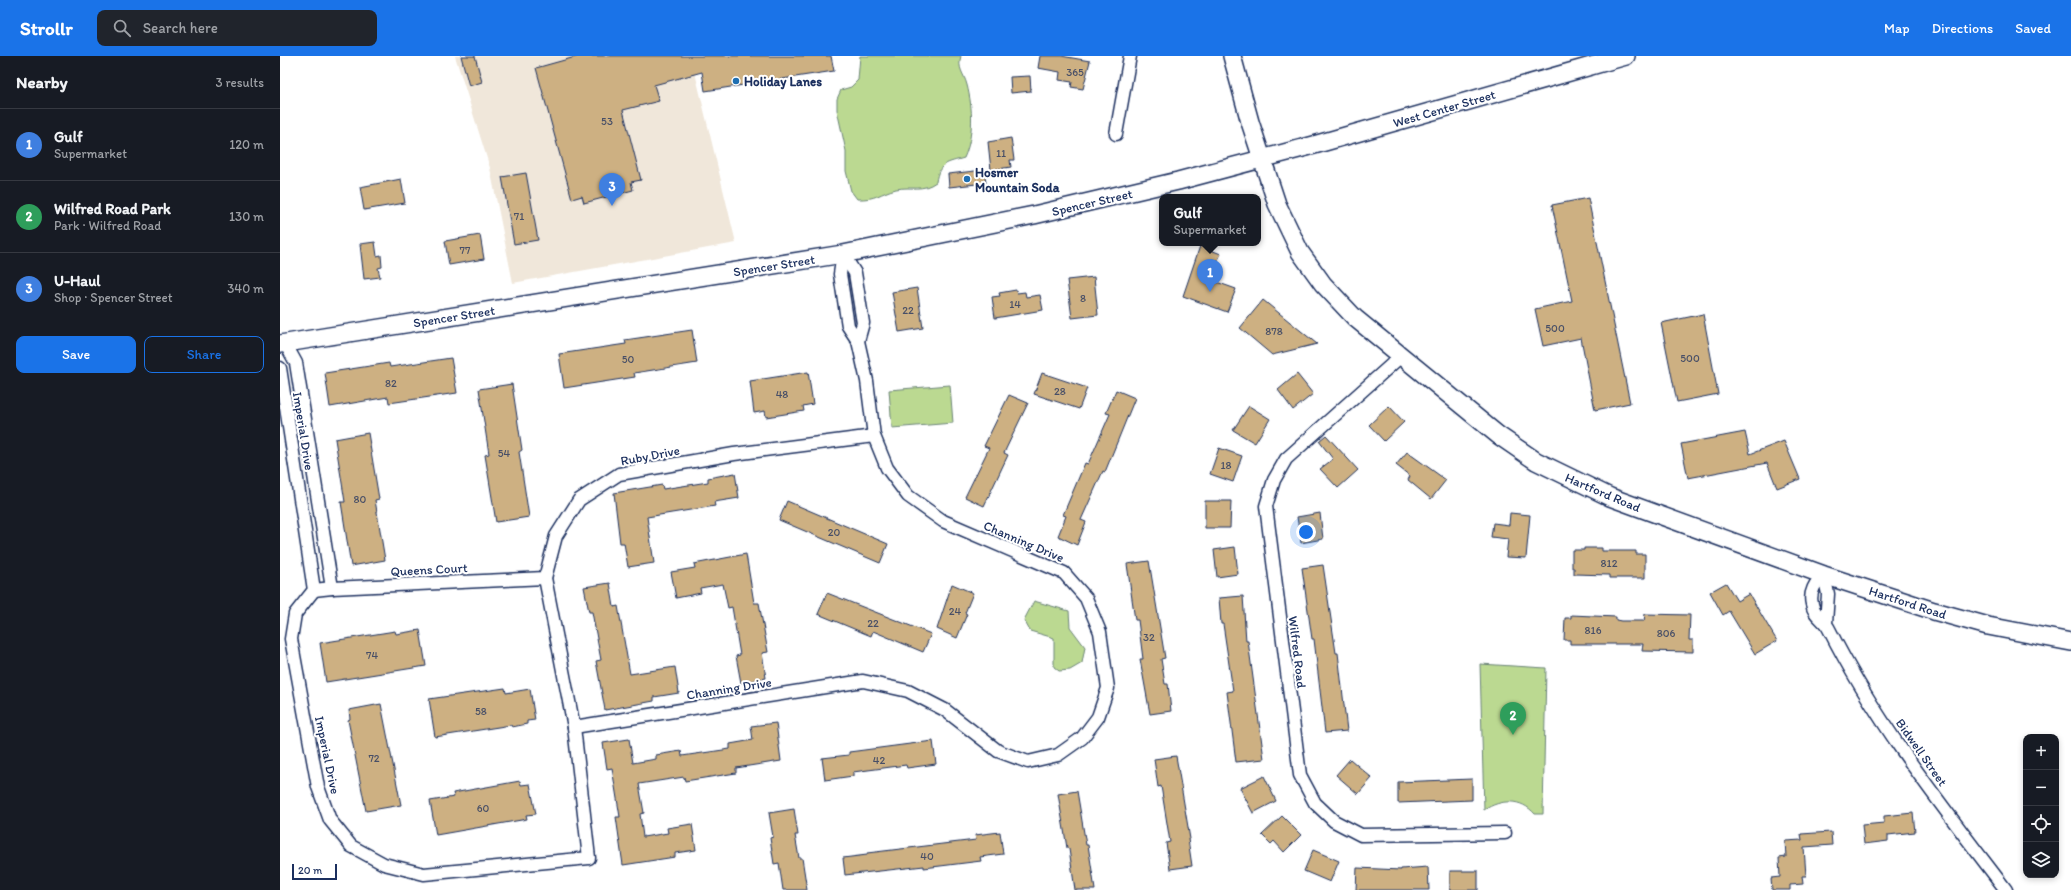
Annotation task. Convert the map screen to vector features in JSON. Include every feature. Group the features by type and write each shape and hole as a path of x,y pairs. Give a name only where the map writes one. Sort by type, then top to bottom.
{"main road":[{"name":"Hartford Road","path":"1232,56 1250,122 1277,204 1300,252 1323,284 1355,318 1400,357 1498,435 1536,461 1610,497 1824,575 1934,612 1988,626 2071,642"},
{"name":"West Center Street","path":"1262,158 1626,56"},
{"name":"Spencer Street","path":"282,344 843,254 1034,215 1178,181 1262,158"}],"street":[{"path":"1116,134 1130,56"},
{"name":"Channing Drive","path":"574,727 863,681 908,691 945,710 998,751 1028,762 1058,755 1082,738 1098,717 1108,688 1100,632 1086,598 1064,573 943,521 908,496 888,468 874,436 867,381 858,341 848,326 840,274 843,254"},
{"path":"280,364 282,344"},
{"name":"Imperial Drive","path":"282,344 296,363 332,588"},
{"name":"Wilfred Road","path":"1400,357 1286,459 1274,480 1266,506 1300,775 1315,803 1334,821 1361,835 1505,833"},
{"name":"Imperial Drive","path":"280,368 314,590 295,614 291,639 318,788 330,820 351,846 381,862 424,874 589,858 574,727"},
{"name":"Ruby Drive","path":"574,727 545,578 556,536 579,500 619,474 734,454 874,436"},
{"path":"1824,575 1828,594 1826,623"},
{"name":"Bidwell Street","path":"1824,575 1817,582 1814,588 1811,604 1818,617 1826,623 1844,659 1876,710 1942,806 2006,890"},
{"name":"Queens Court","path":"314,590 545,578"}],"shaded area":[{"path":"455,56 691,56 736,243 513,283 490,168"}],"green space":[{"path":"860,56 961,56 960,68 967,85 971,112 972,122 970,141 964,158 945,164 937,175 936,182 931,185 921,188 896,189 863,199 857,199 851,191 846,171 846,151 837,110 837,99 841,90 851,87 858,80"},
{"path":"950,385 953,423 892,428 889,390"},
{"path":"1034,601 1069,611 1070,627 1085,647 1082,663 1070,670 1059,671 1054,667 1054,638 1030,631 1024,620"},
{"path":"1480,664 1546,668 1543,814 1535,814 1524,805 1511,802 1504,802 1490,806 1484,810"}],"building":[{"path":"461,56 475,56 482,82 469,86"},
{"path":"579,56 831,56 834,71 705,91 702,72 654,85 659,101 623,110 641,180 631,182 633,190 584,203 582,196 572,199 536,68"},
{"path":"1040,56 1061,56 1090,61 1083,89 1071,87 1072,82 1059,80 1060,72 1038,68"},
{"path":"1030,76 1031,91 1011,93 1010,77"},
{"path":"1011,138 1014,160 1010,160 1011,167 991,170 988,142"},
{"name":"Hosmer Mountain Soda","path":"984,170 986,183 949,187 948,174"},
{"path":"526,173 538,240 514,244 502,177"},
{"path":"401,179 405,203 364,210 360,187"},
{"path":"1588,198 1630,403 1595,410 1581,338 1543,346 1535,309 1572,301 1552,205"},
{"path":"480,235 484,259 449,265 445,241"},
{"path":"375,242 377,256 381,255 382,267 378,268 380,277 364,279 360,244"},
{"path":"1200,246 1221,254 1208,279 1236,289 1227,312 1183,296"},
{"path":"1094,277 1098,315 1072,318 1067,280"},
{"path":"917,288 923,328 899,332 892,292"},
{"path":"1016,290 1017,293 1025,292 1026,297 1040,295 1043,310 995,318 992,297 1000,296 999,293"},
{"path":"1263,300 1317,344 1272,355 1240,328"},
{"path":"1703,314 1718,394 1677,402 1661,323"},
{"path":"692,330 697,363 634,373 635,377 564,388 559,354 626,344 625,340"},
{"path":"451,358 457,393 389,403 388,397 330,407 325,373 389,363 390,367"},
{"path":"808,372 813,404 803,406 804,411 766,417 765,411 754,413 750,381"},
{"path":"1042,373 1087,388 1079,409 1034,394"},
{"path":"1297,374 1313,394 1293,410 1278,390"},
{"path":"512,384 522,450 519,452 529,517 496,522 485,455 489,454 479,389"},
{"path":"1116,390 1135,398 1105,472 1103,471 1081,520 1086,522 1077,545 1058,536 1066,516 1063,515 1085,463 1088,464 1110,414 1106,413"},
{"path":"1009,395 1028,403 1004,453 1008,455 984,506 965,497 989,448 984,446"},
{"path":"1249,406 1270,419 1255,443 1233,430"},
{"path":"1389,406 1404,422 1384,441 1369,425"},
{"path":"1745,432 1750,454 1784,441 1800,479 1777,488 1767,463 1688,478 1681,444"},
{"path":"368,433 379,499 375,500 385,560 351,566 341,502 345,502 335,439"},
{"path":"1326,435 1358,470 1338,488 1320,469 1333,459 1319,441"},
{"path":"1219,448 1242,456 1233,482 1210,474"},
{"path":"1407,452 1446,480 1431,499 1408,480 1410,476 1396,465"},
{"path":"735,473 739,498 714,502 715,506 647,517 654,563 628,567 624,543 620,543 614,493 662,485 663,489 708,482 708,478"},
{"path":"787,501 888,544 880,563 779,520"},
{"path":"1205,501 1231,501 1230,528 1205,528"},
{"path":"1320,513 1323,539 1301,543 1297,517"},
{"path":"1510,513 1530,515 1526,558 1506,557 1508,539 1491,537 1493,523 1509,525"},
{"path":"1235,547 1238,574 1217,577 1214,550"},
{"path":"1584,548 1602,548 1602,551 1636,551 1636,554 1645,554 1645,578 1609,578 1609,575 1574,574 1574,568 1572,568 1572,550 1584,550"},
{"path":"746,554 754,603 759,603 768,652 762,653 766,678 741,683 736,656 740,655 732,607 728,608 723,584 700,588 701,593 676,598 671,572 695,568 694,564"},
{"path":"1149,561 1165,658 1161,659 1165,684 1168,684 1171,711 1150,714 1140,659 1143,659 1138,620 1135,620 1127,564"},
{"path":"1323,565 1336,653 1338,653 1347,731 1325,733 1314,639 1312,639 1302,568"},
{"path":"610,583 614,607 618,606 630,674 675,667 679,693 654,697 654,701 605,710 596,661 601,660 592,612 589,612 584,587"},
{"path":"1726,583 1737,601 1749,594 1777,641 1755,654 1729,611 1723,615 1710,592"},
{"path":"952,584 973,593 965,613 967,614 957,638 937,629"},
{"path":"827,593 931,634 923,652 873,631 871,636 818,614"},
{"path":"1243,596 1246,641 1248,641 1264,759 1236,762 1227,692 1233,691 1223,624 1221,624 1219,598"},
{"path":"1645,614 1690,615 1689,640 1693,640 1693,652 1642,651 1643,644 1570,644 1570,640 1564,640 1565,618 1571,618 1571,615 1616,617 1616,620 1621,621 1644,621"},
{"path":"420,630 426,666 326,682 320,643 395,631 396,634"},
{"path":"505,688 506,693 530,689 535,720 527,721 527,724 512,727 511,725 435,737 429,699"},
{"path":"381,704 401,805 366,811 348,720 350,719 349,710"},
{"path":"776,723 781,761 736,768 736,773 685,781 684,777 639,784 644,813 640,814 643,837 668,833 667,828 692,824 696,850 675,853 675,857 623,865 616,817 620,817 612,768 607,769 603,743 629,739 633,763 656,759 656,755 681,751 682,756 730,749 730,744 753,740 751,726"},
{"path":"933,741 936,764 907,768 906,765 853,772 853,776 825,780 822,758 849,755 849,752"},
{"path":"1176,756 1190,839 1188,839 1192,866 1170,869 1166,843 1170,842 1161,786 1158,787 1154,759"},
{"path":"1350,759 1372,778 1358,794 1336,775"},
{"path":"1264,776 1276,801 1253,813 1240,788"},
{"path":"1472,779 1472,800 1398,803 1398,782"},
{"path":"520,781 521,785 530,784 536,814 526,815 527,819 436,835 430,801 454,797 453,793"},
{"path":"1077,791 1095,890 1075,890 1069,849 1067,848 1058,794"},
{"path":"794,809 798,835 795,835 799,858 802,858 807,890 783,890 779,863 774,864 770,838 773,837 769,813"},
{"path":"1913,813 1915,832 1888,835 1888,841 1864,844 1862,825 1884,823 1884,816"},
{"path":"1282,816 1301,835 1284,852 1274,841 1271,844 1262,835"},
{"path":"1000,832 1003,854 980,857 981,861 845,875 843,858 867,855 867,853 976,840 975,835"},
{"path":"1831,832 1832,845 1804,847 1806,876 1802,876 1803,884 1790,885 1790,890 1772,890 1771,878 1780,877 1779,858 1786,857 1785,841 1802,840 1801,834"},
{"path":"1313,850 1339,861 1330,882 1304,871"},
{"path":"1428,867 1429,890 1356,890 1357,868 1401,870"},
{"path":"1450,871 1478,871 1478,890 1450,890"}],"place":[{"name":"Holiday Lanes","path":"736,81"},
{"name":"Hosmer Mountain Soda","path":"967,179"},
{"name":"U-Haul","path":"612,206"},
{"name":"Gulf","path":"1210,292"},
{"name":"Wilfred Road Park","path":"1513,735"}]}
